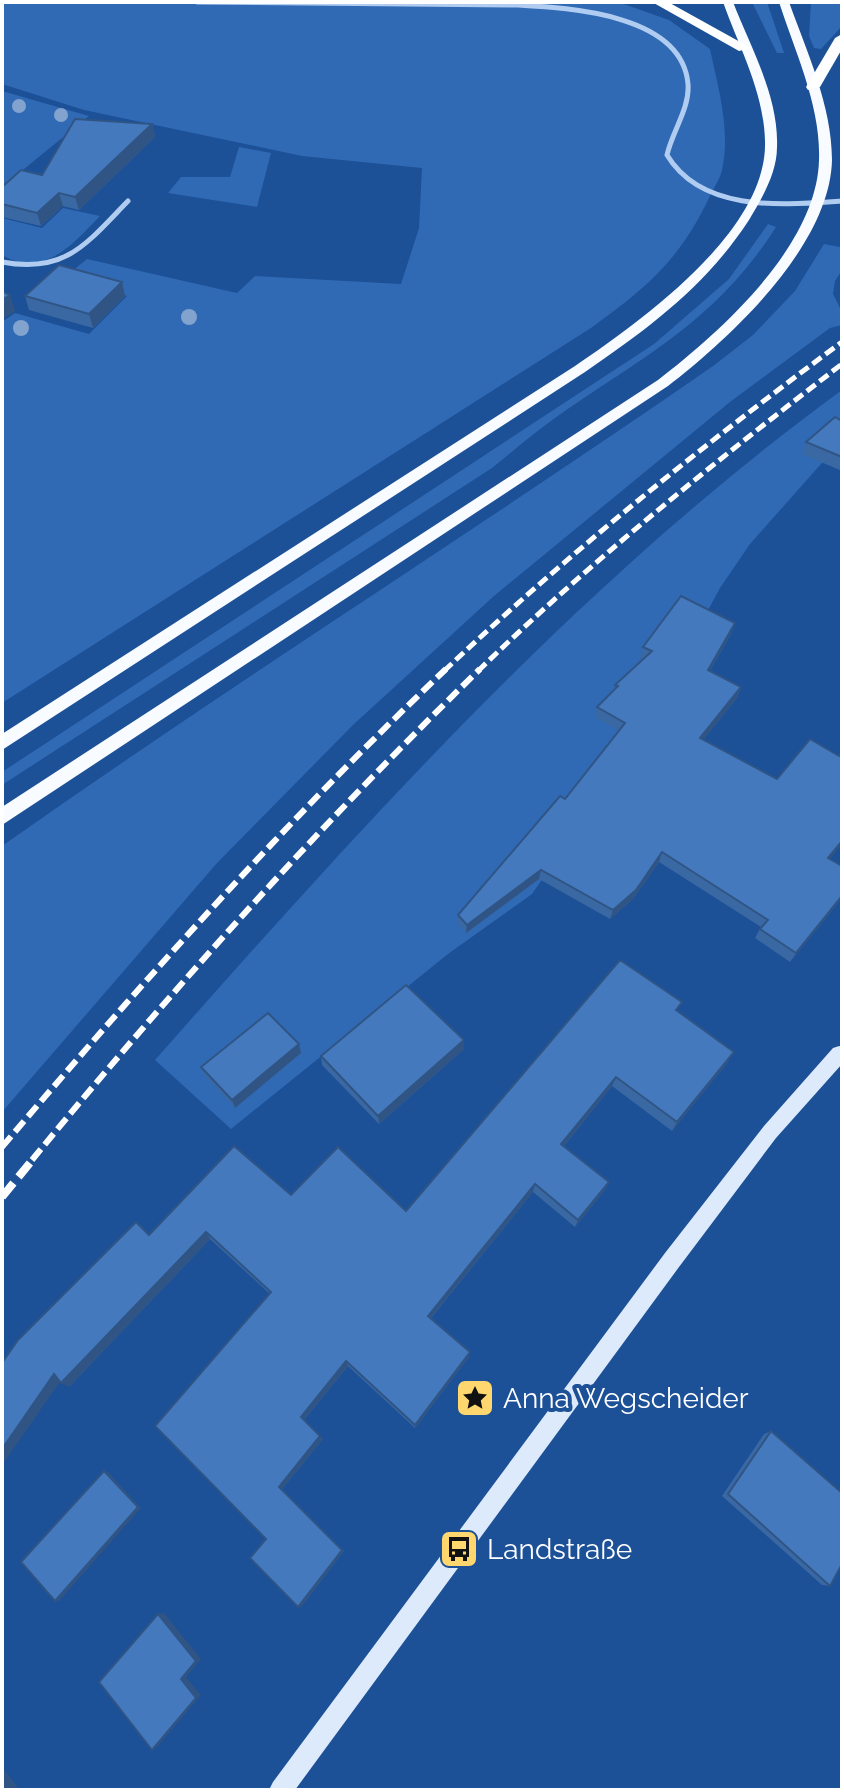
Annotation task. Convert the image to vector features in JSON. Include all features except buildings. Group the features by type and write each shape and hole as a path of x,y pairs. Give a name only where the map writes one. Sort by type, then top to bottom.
{"highway":[{"path":"658,2 744,48"},
{"path":"813,87 842,38"}],"main road":[{"path":"2,743 633,332 707,271 753,201 771,160 771,134 766,109 728,2"},
{"path":"2,817 663,383 720,338 759,299 787,262 816,205 826,153 822,117 784,2"}],"street":[{"path":"197,2 531,6 582,11 627,22 664,41 683,62 687,97 667,155 676,173 694,187 753,201 816,205 842,201"},
{"path":"2,262 22,267 47,265 70,258 128,201"},
{"path":"281,1790 672,1260 770,1132 841,1054"}],"shaded area":[{"path":"2,2 618,2 669,20 710,49 724,125 722,170 698,220 673,256 645,286 611,314 2,703 2,322 15,313 89,334 127,296 65,277 87,259 237,293 255,276 401,284 419,228 422,168 302,156 84,110 2,84"},
{"path":"752,2 767,2 784,53 777,53"},
{"path":"811,2 842,2 842,26 821,49 814,48 809,36"},
{"path":"2,91 89,116 2,187"},
{"path":"239,147 271,153 257,207 168,193 181,177 230,177"},
{"path":"63,208 100,216 68,247 44,261 17,261 2,255 2,218 42,228"},
{"path":"768,224 776,227 753,260 729,288 676,335 555,418 492,468 2,785 2,772 654,344 729,279"},
{"path":"842,243 842,270 835,281 833,294 842,312 842,325 830,328 730,402 494,596 353,725 217,863 2,1112 2,846 713,366 753,335 795,291 824,244 840,247"},
{"path":"842,390 842,448 837,446 750,544 720,588 634,747 532,894 448,954 231,1129 155,1060 397,793 566,622 747,463"}],"railway":[{"path":"444,671 638,500 842,342"},
{"path":"478,671 565,590 656,512 842,364"},
{"path":"2,1147 273,842 446,669"},
{"path":"32,1160 249,908 478,671"},
{"path":"2,1197 34,1158"}],"place":[{"name":"Anna Wegscheider","path":"475,1398"},
{"name":"Landstraße","path":"459,1549"}]}
